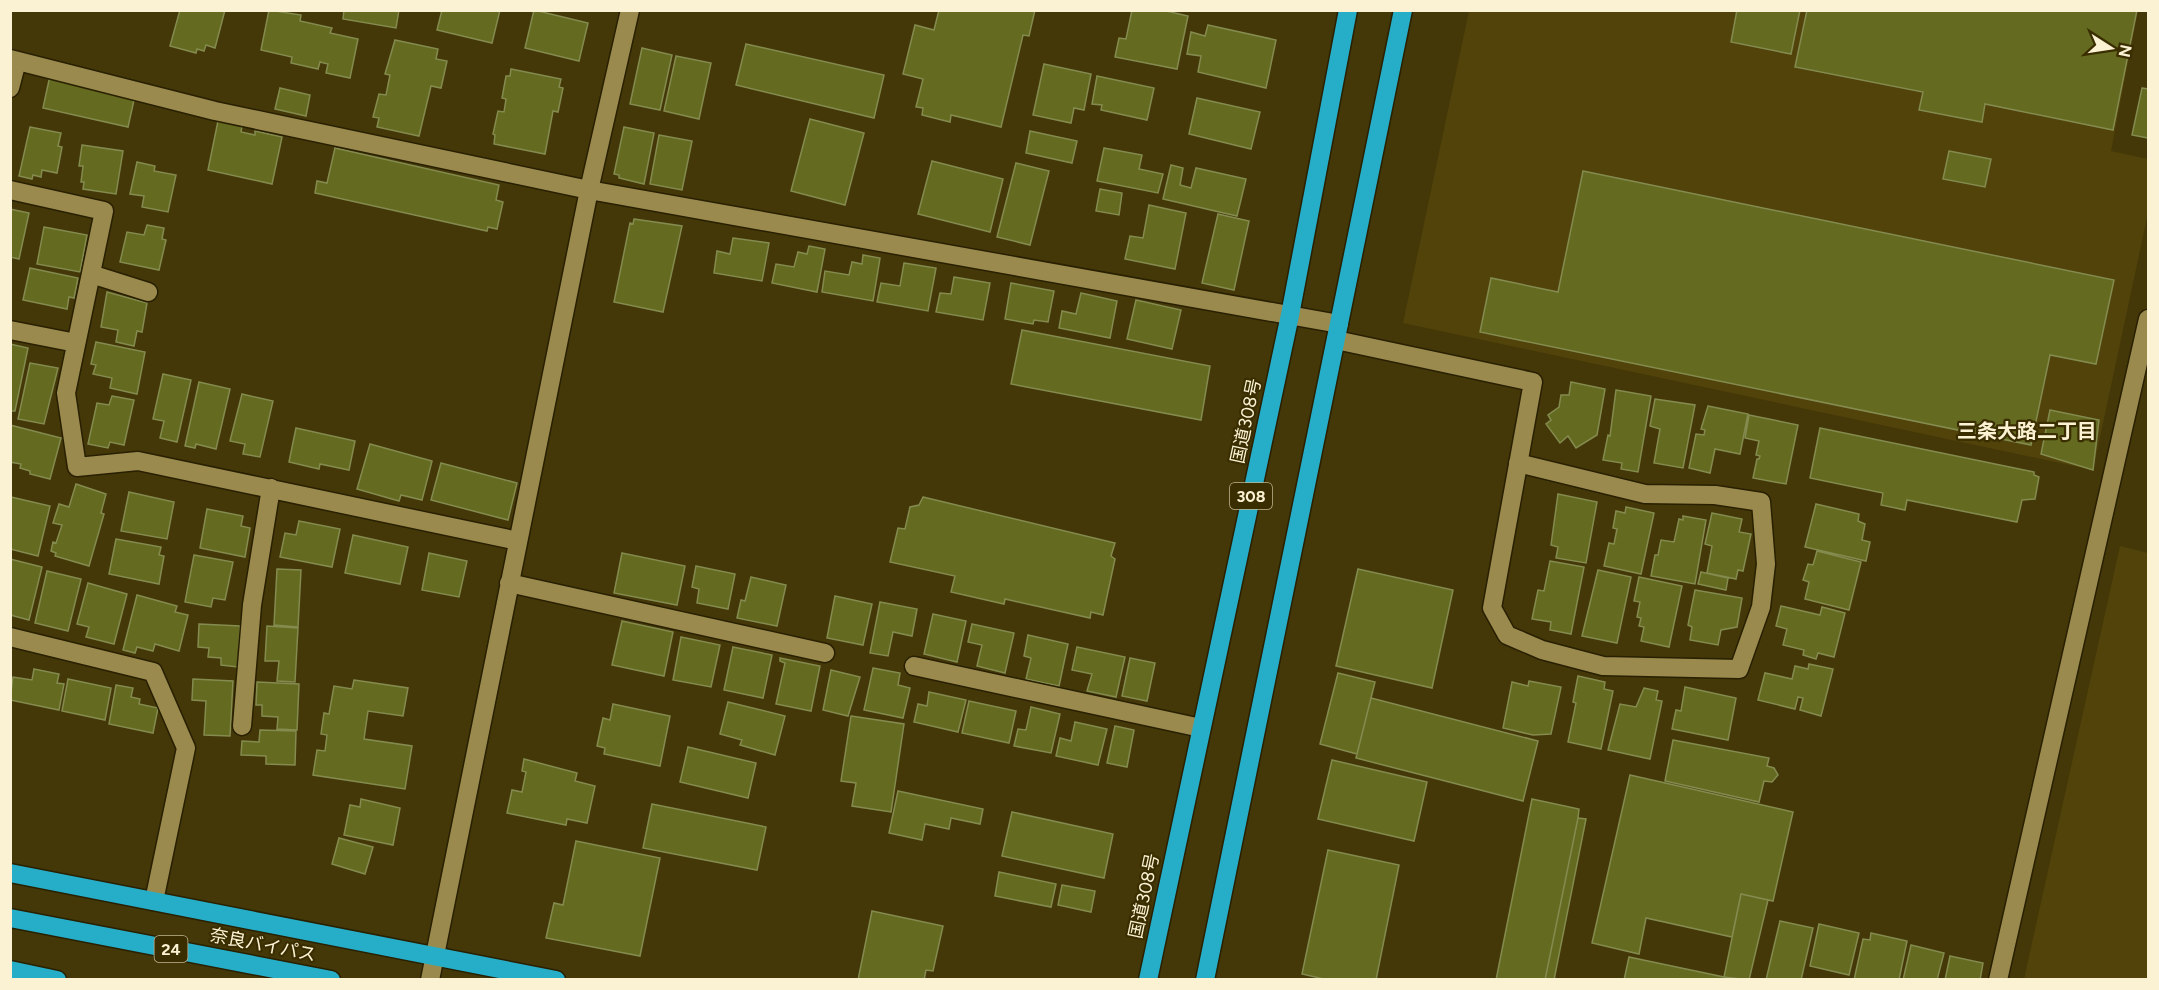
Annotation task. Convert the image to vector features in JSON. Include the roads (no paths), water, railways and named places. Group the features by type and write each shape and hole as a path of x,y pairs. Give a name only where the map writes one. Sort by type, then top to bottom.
{"highway":[{"name":"国道308号","path":"1148,980 1290,315 1348,10"},
{"path":"1205,980 1403,10"},
{"path":"10,873 556,980"},
{"name":"奈良バイパス","path":"10,918 331,980"},
{"path":"10,970 57,980"}],"street":[{"path":"430,980 589,190 630,10"},
{"path":"10,88 14,60 215,111 589,190 1290,315 1337,332 1533,382 1492,608 1507,635 1542,650 1603,666 1739,669 1761,607 1766,564 1761,502 1715,495 1645,494 1518,463"},
{"path":"10,190 104,211 66,393 77,467 138,461 518,541"},
{"path":"91,274 148,292"},
{"path":"1998,980 2148,318"},
{"path":"10,330 76,343"},
{"path":"242,726 252,605 271,488"},
{"path":"509,584 825,653"},
{"path":"10,637 153,672 186,748 154,901"},
{"path":"914,666 1201,729"}],"district":[{"name":"三条大路二丁目","path":"2027,431"}]}
